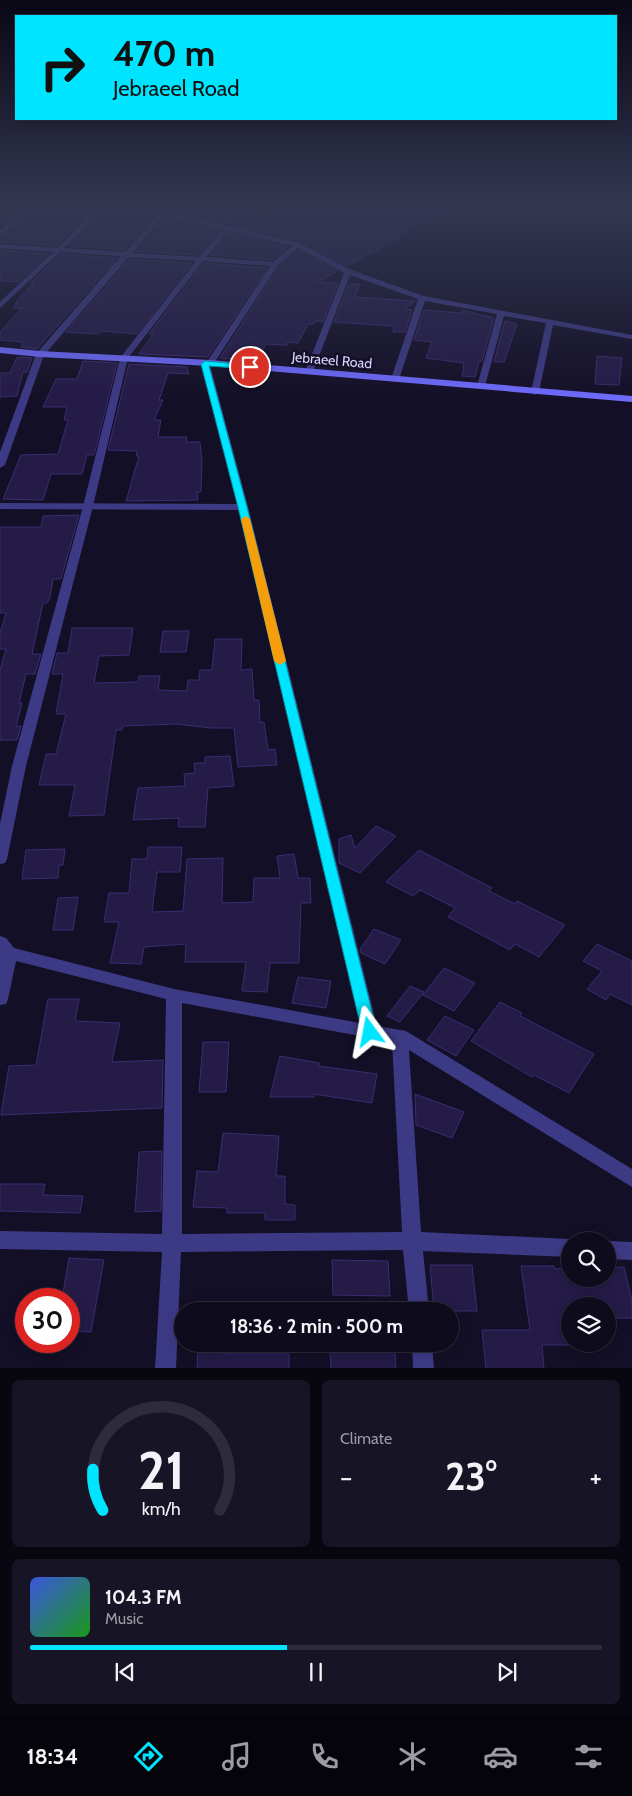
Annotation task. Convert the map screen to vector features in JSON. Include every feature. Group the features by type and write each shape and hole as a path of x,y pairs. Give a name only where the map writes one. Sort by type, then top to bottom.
{"main road":[{"name":"Jebraeel Road","path":"0,350 208,364 632,399"}],"street":[{"path":"0,306 34,273"},
{"path":"0,465 40,354 109,273"},
{"path":"0,858 19,766 88,506 124,358 190,273"},
{"path":"269,273 208,364 370,1032"},
{"path":"309,372 348,273"},
{"path":"350,273 422,298 632,337"},
{"path":"395,380 422,298"},
{"path":"482,386 502,313"},
{"path":"535,392 550,322"},
{"path":"0,506 243,507"},
{"path":"0,999 3,949 174,995 400,1036 632,1179"},
{"path":"164,1368 172,1243 174,995"},
{"path":"400,1036 412,1241 418,1302"},
{"path":"0,1240 172,1243 412,1241 561,1248"},
{"path":"616,1250 632,1251"},
{"path":"423,1352 424,1368"}],"building":[{"path":"0,273 28,273 18,282 0,281"},
{"path":"41,273 104,273 37,349 21,347 23,342 0,340 0,332 22,308 13,308 17,303 15,303 34,283 30,283"},
{"path":"118,273 184,273 137,334 101,331 98,334 66,332"},
{"path":"196,273 264,273 208,357 139,354 153,335 149,334"},
{"path":"275,273 334,273 318,282 338,283 323,322 315,321 314,324 308,324 298,343 288,342 287,345 266,344 257,361 220,358"},
{"path":"349,284 360,284 355,297 415,301 405,309 412,310 405,332 393,332 394,326 334,322"},
{"path":"424,310 461,313 462,310 494,318 482,361 479,361 475,377 462,376 464,363 426,358 432,342 414,340"},
{"path":"505,321 517,324 504,362 494,362"},
{"path":"597,356 622,358 619,385 595,384"},
{"path":"17,357 32,358 27,372 23,372 17,396 0,397 0,373 10,373"},
{"path":"83,361 117,363 94,455 87,455 82,474 51,474 43,500 3,499 21,455 58,454 68,420 64,420 67,407 43,407 56,379 77,379"},
{"path":"129,364 187,367 189,374 168,373 159,400 163,400 154,420 161,420 158,437 187,437 186,442 200,442 202,461 201,492 197,492 198,500 126,501 139,456 136,456 137,451 108,450"},
{"path":"79,515 61,579 53,579 50,597 47,603 43,603 32,654 41,654 35,674 26,674 19,703 22,703 16,726 21,726 17,740 0,740 0,670 6,649 0,649 0,633 6,613 0,613 0,527 41,527 43,516"},
{"path":"72,628 133,628 129,655 99,656 94,683 138,682 139,676 160,676 158,690 187,691 188,680 199,680 200,670 212,670 215,639 242,639 241,670 252,669 254,700 259,700 260,723 264,722 268,750 275,749 277,765 238,767 234,728 211,728 176,724 123,726 122,730 116,730 104,815 69,816 75,785 39,785 46,754 56,754 66,714 56,714 63,674 52,674 57,653 68,653"},
{"path":"163,631 189,631 186,652 160,652"},
{"path":"230,756 234,786 208,788 205,827 178,827 179,818 133,820 138,788 185,786 184,774 195,773 194,763 205,763 205,757"},
{"path":"376,826 396,836 360,873 339,863 339,839 351,835 355,848"},
{"path":"148,847 182,847 180,872 157,872 152,912 183,911 187,859 223,858 222,903 253,902 254,878 280,878 277,856 294,854 298,878 310,878 311,903 301,903 299,963 270,963 267,992 242,991 246,962 185,962 186,944 144,947 141,964 110,963 119,922 104,922 109,893 129,893 132,859 147,859"},
{"path":"65,849 63,865 59,865 58,878 22,879 26,850"},
{"path":"419,850 492,888 489,891 515,904 517,901 565,925 539,957 515,944 510,950 448,917 455,908 420,890 413,896 386,882"},
{"path":"78,897 73,930 53,930 58,898"},
{"path":"374,929 401,940 385,964 361,953 360,949"},
{"path":"597,944 632,961 632,1005 610,994 606,1000 587,989 602,971 583,961"},
{"path":"444,968 475,983 454,1011 423,995"},
{"path":"298,977 331,981 326,1008 292,1003"},
{"path":"410,986 424,992 400,1022 387,1016"},
{"path":"48,999 79,999 75,1021 120,1023 112,1062 163,1060 162,1108 1,1115 9,1066 36,1065"},
{"path":"500,1002 522,1013 520,1016 594,1054 569,1093 534,1075 532,1077 471,1041"},
{"path":"445,1016 474,1030 456,1056 427,1040"},
{"path":"203,1042 229,1042 226,1092 199,1092"},
{"path":"280,1056 319,1063 319,1066 377,1074 372,1103 314,1094 314,1097 270,1097"},
{"path":"415,1094 464,1112 452,1138 416,1125"},
{"path":"223,1133 279,1136 276,1176 285,1176 285,1204 295,1205 295,1220 265,1220 265,1213 227,1213 227,1208 193,1207 197,1171 218,1172"},
{"path":"162,1151 161,1211 135,1212 139,1152"},
{"path":"0,1184 45,1184 43,1195 83,1196 80,1213 0,1211"},
{"path":"69,1258 104,1260 91,1332 80,1332 80,1288 64,1288"},
{"path":"332,1260 388,1261 390,1296 333,1295"},
{"path":"430,1265 472,1265 477,1311 459,1311 459,1302 433,1302"},
{"path":"521,1266 554,1266 555,1269 561,1269 561,1287 616,1287 616,1268 624,1267 632,1301 632,1318 616,1318 616,1297 561,1297 561,1345 542,1345 544,1368 486,1368 482,1330 530,1330"},
{"path":"198,1352 289,1354 289,1368 197,1368"},
{"path":"330,1352 395,1352 396,1368 331,1368"}],"slow traffic":[{"path":"246,519 280,661"}],"route":[{"path":"250,367 205,364 243,507 370,1032"}]}
